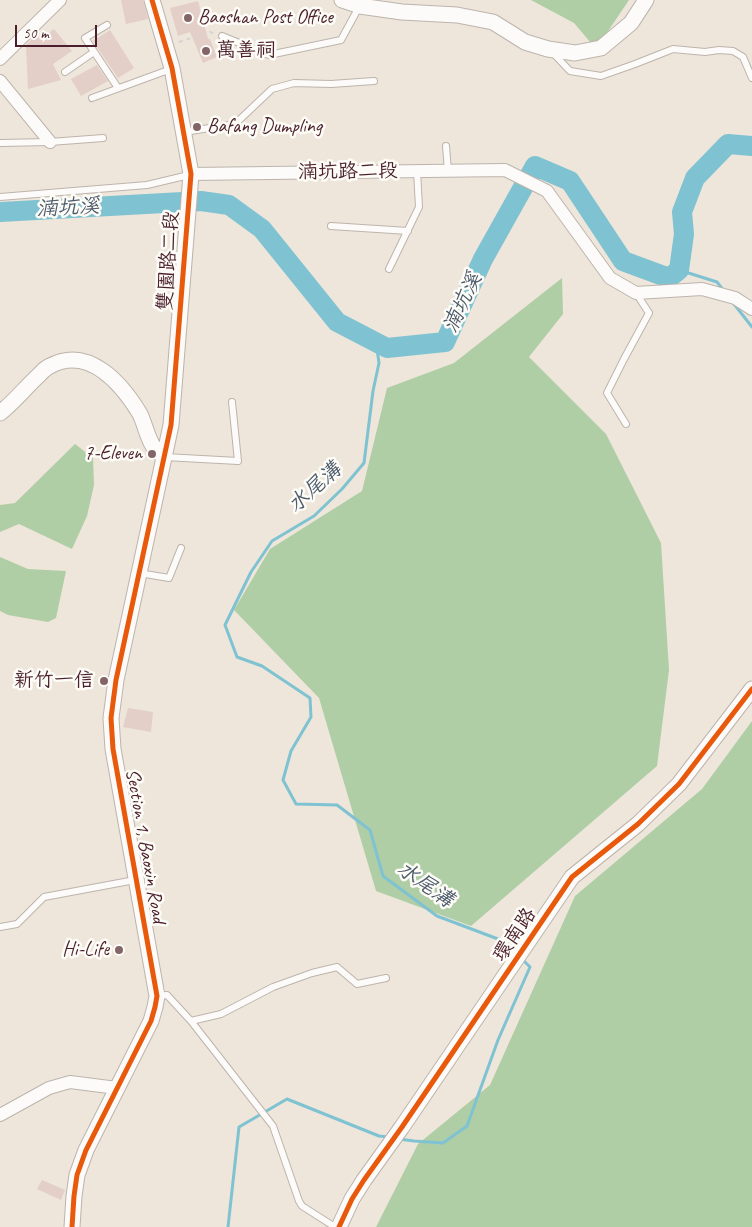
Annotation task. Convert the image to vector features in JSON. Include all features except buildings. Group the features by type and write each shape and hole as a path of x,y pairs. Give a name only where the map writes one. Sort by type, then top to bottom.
{"street":[{"path":"0,60 60,0"},
{"name":"雙園路二段","path":"152,0 172,68 191,174 171,425 164,457"},
{"path":"342,0 360,6 402,12 457,15 493,22 525,42 548,49 575,53 602,48 631,23 646,0"},
{"path":"0,81 50,142"},
{"name":"湳坑路二段","path":"191,174 505,170 547,191 610,278 636,293"},
{"path":"636,293 702,289 735,298 752,309"},
{"path":"0,413 48,366 63,361 76,360 86,362 102,370 120,385 140,415 154,448 164,457"},
{"name":"Section 1, Baoxin Road","path":"72,1227 77,1175 86,1150 151,1021 156,1007 157,996 112,750 111,718 116,680 164,457"},
{"name":"環南路","path":"339,1227 352,1199 364,1180 572,877 638,824 679,784 752,689"},
{"path":"0,1115 48,1088 70,1082 117,1088"}],"lane":[{"path":"222,36 269,55 341,40 360,6"},
{"path":"107,25 85,38 118,88"},
{"path":"548,49 570,71 602,76 673,49 705,52 733,50 742,57 752,78"},
{"path":"65,72 94,52"},
{"path":"92,98 172,68"},
{"path":"183,132 235,124 272,89 294,83 331,84 374,81"},
{"path":"0,143 103,138"},
{"path":"446,146 448,171"},
{"path":"389,270 419,207 417,171"},
{"path":"0,197 147,186 191,174"},
{"path":"330,226 408,231"},
{"path":"626,424 607,393 649,314 636,293"},
{"path":"164,457 238,461 232,402"},
{"path":"139,573 170,578 181,548"},
{"path":"0,927 17,924 44,897 136,880"},
{"path":"191,1021 221,1014 272,987 312,973 337,967 357,984 386,978"},
{"path":"157,996 167,996 191,1021 273,1126 298,1201 302,1206 335,1227"}],"path":[{"path":"166,46 210,32 222,36"}],"green space":[{"path":"531,0 629,0 596,49 574,23"},
{"path":"562,278 563,314 529,357 606,434 661,543 669,670 657,766 471,926 376,891 319,698 234,610 270,549 362,491 387,388 454,363"},
{"path":"75,444 93,458 94,485 87,516 72,549 19,524 0,532 0,505 15,503"},
{"path":"0,557 28,569 66,571 56,618 48,622 8,615 0,611"},
{"path":"752,721 752,1227 376,1227 418,1144 490,1085 575,896 702,789"}],"waterway":[{"name":"湳坑溪","path":"0,212 201,201 229,205 262,229 337,322 387,348 445,342 483,259 535,166 570,181 623,261 669,278 679,270 684,234 682,212 695,178 728,144 752,146"},
{"path":"679,270 717,282 724,291"},
{"path":"734,304 752,327"},
{"name":"水尾溝","path":"376,342 379,363 373,391 364,463 342,489 314,516 272,541 251,572 225,625 237,657 262,666 310,698 311,717 291,751 283,780 296,804 337,805 370,830 383,876 437,916 498,939 515,954"},
{"name":"水尾溝","path":"399,1139 443,1143 467,1126 498,1040 530,967 522,959"},
{"name":"水尾溝","path":"228,1227 239,1127 287,1099 379,1136 388,1137"}],"cycle path":[{"path":"72,1227 77,1175 86,1150 151,1021 157,996 113,749 111,718 116,680 171,425 191,174 172,68 152,0"},
{"path":"339,1227 352,1199 364,1180 572,877 638,824 679,784 752,689"}],"place":[{"name":"Baoshan Post Office","path":"188,18"},
{"name":"萬善祠","path":"206,51"},
{"name":"Bafang Dumpling","path":"197,127"},
{"name":"7-Eleven","path":"152,454"},
{"name":"新竹一信","path":"104,681"},
{"name":"Hi-Life","path":"119,950"}]}
